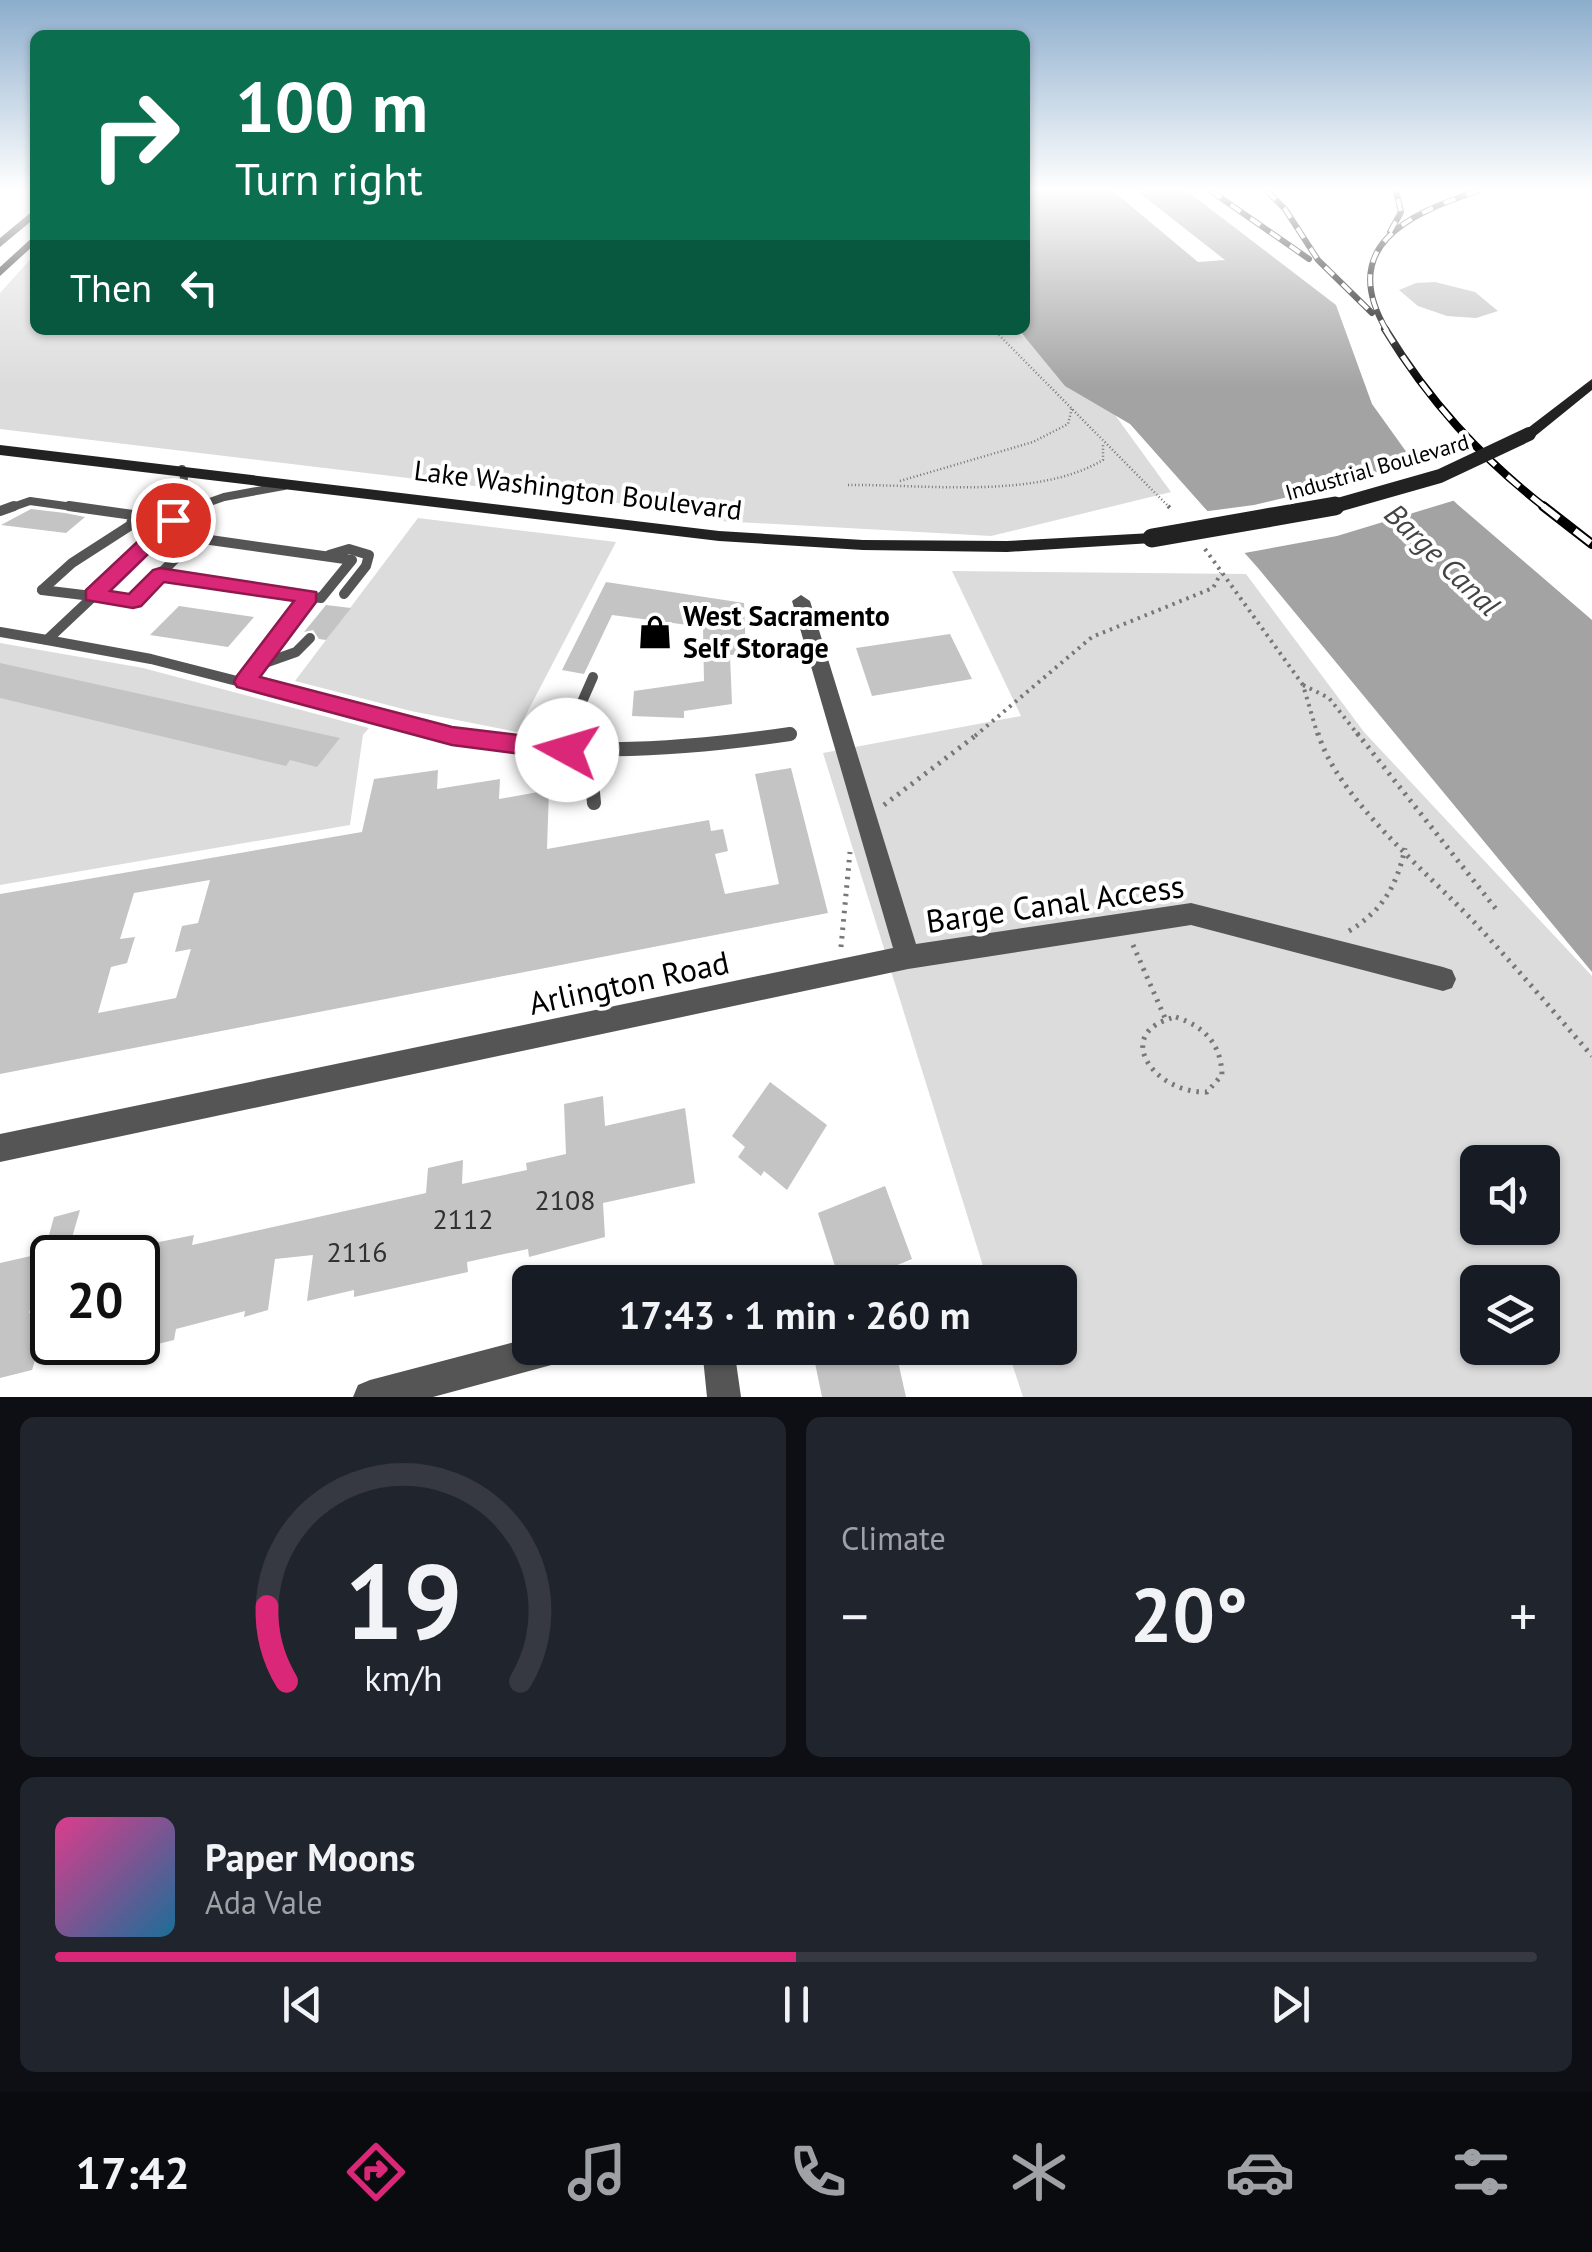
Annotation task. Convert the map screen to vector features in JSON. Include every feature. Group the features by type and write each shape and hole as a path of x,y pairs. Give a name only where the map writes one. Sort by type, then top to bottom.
{"main road":[{"name":"Industrial Boulevard","path":"1152,538 1281,518 1368,497 1476,463 1529,434 1592,384"},
{"name":"Lake Washington Boulevard","path":"0,450 728,536 864,548 1003,548 1152,538"}],"street":[{"path":"801,601 908,957"},
{"name":"Barge Canal Access","path":"908,957 1191,914 1444,979"},
{"name":"Arlington Road","path":"0,1148 908,957"},
{"path":"370,1397 512,1359"},
{"path":"720,1365 724,1397"}],"lane":[{"path":"173,520 184,478 182,469"},
{"path":"47,640 184,511 224,497 298,484"},
{"path":"0,511 30,501 133,515 130,525 72,563 42,590 133,601 160,574 196,538 352,560 322,598 160,574"},
{"path":"325,556 349,549 369,555 366,566 344,594"},
{"path":"245,682 309,597"},
{"path":"0,632 121,649 452,736 589,751 685,749 790,734"},
{"path":"261,665 296,652 310,638"},
{"path":"567,750 568,730 593,678"},
{"path":"589,751 594,803"}],"path":[{"path":"999,335 1173,511"},
{"path":"893,484 1046,436 1068,424 1072,408"},
{"path":"848,485 1038,482 1074,477 1104,460 1102,438"},
{"path":"1196,538 1303,685 1324,755 1342,784 1405,848 1592,1056"},
{"path":"834,973 843,932 846,863 867,819 1012,708 1092,637 1213,588 1221,573"},
{"path":"1303,685 1328,698 1496,909"},
{"path":"1318,944 1352,930 1376,914 1399,880 1405,848"},
{"path":"1122,922 1165,1018"},
{"path":"1176,1017 1201,1027 1218,1049 1222,1074 1207,1092 1195,1095 1168,1086 1148,1064 1144,1039 1148,1029 1165,1018 1176,1017"}],"shaded area":[{"path":"30,260 30,335 1022,335 1099,393 1171,492 991,536 719,521 717,515 0,429 0,293"},
{"path":"418,518 616,542 517,732 411,711 295,681"},
{"path":"952,571 1246,574 1364,732 1592,976 1592,1397 1023,1397 1013,1365 1077,1365 1077,1265 983,1265 823,753 1021,716"},
{"path":"0,643 143,668 369,728 363,735 350,825 0,885"}],"water":[{"name":"Barge Canal","path":"1030,256 1191,256 1198,262 1225,260 1220,256 1272,256 1336,305 1372,404 1410,457 1457,504 1592,620 1592,972 1258,568 1130,424 1065,386 1023,335 1030,335"}],"pier":[{"path":"1418,458 1459,499 1337,536 1239,554 1201,512 1254,505 1342,484"}],"building":[{"path":"1435,282 1475,292 1498,311 1476,318 1447,316 1418,306 1399,290 1416,283"},
{"path":"31,509 85,517 66,533 1,525"},
{"path":"606,582 744,603 746,654 730,655 732,704 684,711 684,718 632,716 634,691 704,681 703,627 612,615 584,674 562,670"},
{"path":"326,605 351,608 326,640 319,639 313,630 304,632"},
{"path":"179,606 254,617 228,647 150,635"},
{"path":"950,634 972,679 872,696 856,648"},
{"path":"0,663 340,738 317,767 290,760 286,766 0,698"},
{"path":"791,768 828,913 0,1074 0,894 362,832 374,779 438,770 437,789 500,779 499,799 549,790 547,849 709,820 711,831 723,829 728,851 715,854 725,894 779,884 755,774","holes":["210,880 198,923 182,926 175,952 191,949 176,998 98,1013 111,967 127,963 135,937 120,939 134,893"]},
{"path":"770,1082 827,1125 787,1190 738,1157 745,1147 732,1136"},
{"path":"603,1096 605,1126 685,1108 695,1183 603,1203 605,1237 529,1257 528,1249 467,1262 468,1272 354,1297 354,1290 307,1301 313,1255 275,1259 268,1310 244,1317 245,1311 176,1329 174,1340 160,1344 160,1242 194,1235 192,1245 426,1193 428,1168 463,1160 462,1184 527,1170 526,1163 566,1154 564,1104"},
{"path":"885,1186 912,1259 897,1265 835,1265 818,1213"},
{"path":"80,1210 73,1235 49,1235 54,1217"},
{"path":"30,1256 30,1365 34,1365 32,1370 0,1378 0,1263"},
{"path":"815,1365 899,1365 906,1397 822,1397"}],"railway":[{"path":"1305,256 1309,259"},
{"path":"1316,256 1372,313"},
{"path":"1375,256 1370,277 1374,302 1387,331"},
{"path":"1385,329 1457,427 1547,509"},
{"path":"1543,506 1592,544"}],"place":[{"name":"West Sacramento Self Storage","path":"655,632"}],"route":[{"path":"173,520 93,595 133,601 160,574 309,597 245,682 452,736 567,750"}]}
